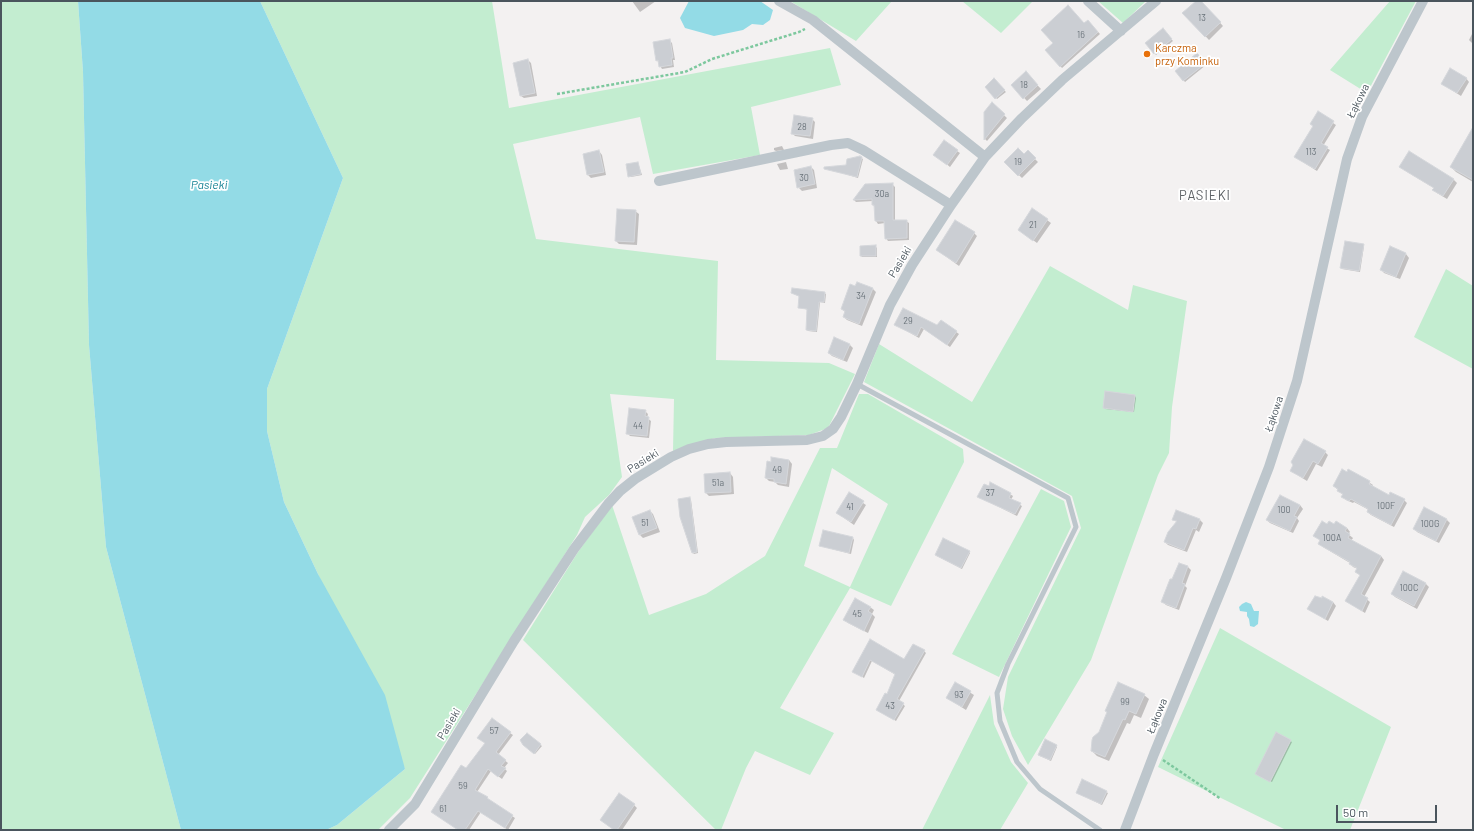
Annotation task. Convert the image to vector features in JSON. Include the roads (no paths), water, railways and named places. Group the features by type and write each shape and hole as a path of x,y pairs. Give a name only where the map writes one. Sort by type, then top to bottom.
{"street":[{"path":"779,1 816,23 985,156"},
{"path":"1088,1 1121,31"},
{"name":"Pasieki","path":"389,830 414,804 514,641 566,562 608,504 620,491 635,479 672,457 689,449 708,444 726,442 807,440 824,436 833,429 841,417 857,384 890,305 912,264 985,156 1062,80 1156,1"},
{"name":"Łąkowa","path":"1125,830 1154,754 1229,571 1269,466 1297,381 1348,160 1362,117 1423,1"},
{"path":"659,181 831,145 848,143 863,150 951,205"}],"lane":[{"path":"857,384 1068,498 1076,527 1008,664 997,693 1000,721 1017,762 1040,789 1100,830"}],"water":[{"name":"Pasieki","path":"78,1 260,1 343,178 267,389 267,431 284,502 318,574 385,695 405,769 337,825 326,830 181,830 106,547 89,345 83,72"},
{"path":"689,1 760,1 773,10 770,20 763,25 752,24 743,30 714,36 685,28 680,18"},
{"path":"1246,602 1251,604 1254,611 1259,611 1258,624 1254,627 1250,626 1247,612 1240,611 1239,607"}],"place":[{"name":"Karczma przy Kominku","path":"1147,54"}],"district":[{"name":"PASIEKI","path":"1205,196"}]}
